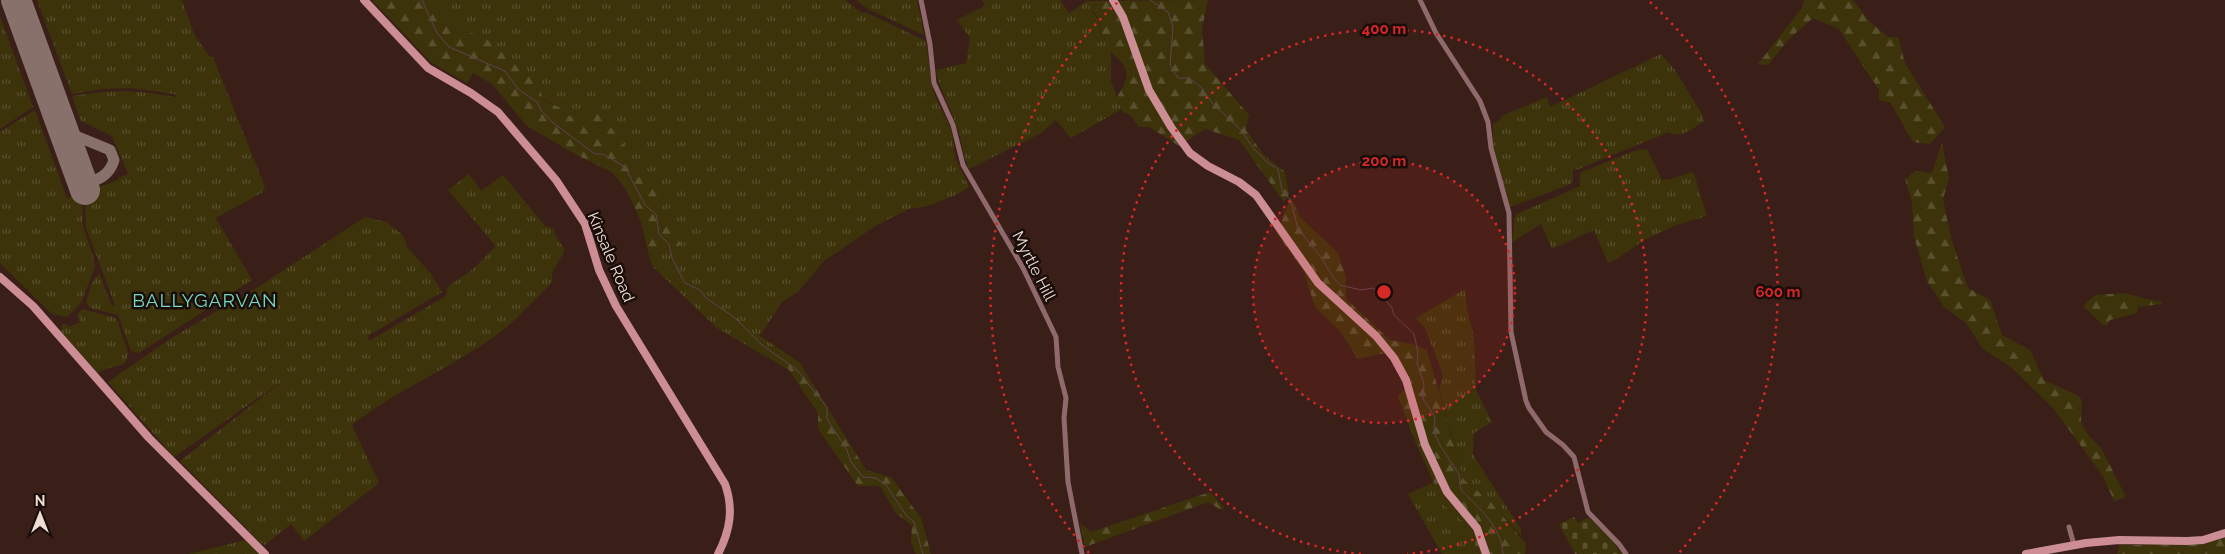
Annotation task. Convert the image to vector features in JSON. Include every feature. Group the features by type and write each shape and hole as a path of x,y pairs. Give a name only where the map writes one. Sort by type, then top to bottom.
{"street":[{"name":"Kinsale Road","path":"364,0 428,68 490,104 556,180 572,203 584,224 599,270 613,301 725,484 731,503 730,522 725,541 718,554"},
{"name":"Myrtle Hill","path":"921,0 930,44 934,83 953,125 963,165 1024,268 1056,337 1058,367 1066,398 1064,418 1068,482 1082,554"},
{"path":"1112,0 1123,17 1149,90 1161,112 1186,148 1198,160 1240,182 1256,195 1318,283 1376,336 1394,358 1406,380 1425,445 1447,492 1477,528 1486,554"},
{"path":"1420,0 1433,27 1480,101 1488,122 1491,148 1509,213 1511,332 1526,401 1546,432 1563,445 1574,457 1588,512 1616,540 1626,554"},
{"path":"0,277 32,306 149,438 265,554"},
{"path":"2069,527 2074,545"},
{"path":"2026,554 2074,545 2119,540 2202,540 2225,533"}],"green space":[{"path":"37,0 182,0 194,34 209,56 213,57 265,187 263,192 216,218 252,280 139,353 131,351 118,315 90,308 86,302 92,283 99,273 112,306 115,305 86,228 85,192 118,180 118,178 128,174 112,136 81,121 72,96 124,91 177,96 131,88 101,89 72,94"},
{"path":"372,0 439,0 451,28 483,36 539,86 543,100 559,107 579,123 589,109 604,118 662,203 681,245 649,256 641,222 627,191 613,173 575,154 527,126 492,84 473,73 467,83 432,63"},
{"path":"439,0 845,0 862,13 865,12 926,41 932,86 936,99 951,129 956,159 969,187 956,195 928,206 909,209 877,225 824,261 798,292 782,302 760,336 774,345 789,370 717,328 653,267 649,256 681,245 579,123 559,107 543,99 483,36 451,28"},
{"path":"856,0 917,0 924,35 868,9"},
{"path":"982,0 1060,0 1069,13 1087,1 1099,22 1101,36 1111,51 1111,82 1122,109 1071,138 1056,120 1041,133 969,169 958,130 942,91 936,70 966,63 970,38 957,20 985,6"},
{"path":"1208,0 1202,29 1205,64 1249,115 1246,130 1263,154 1285,172 1289,194 1284,202 1239,140 1205,129 1179,146 1149,127 1139,127 1130,115 1123,112 1117,97 1124,85 1126,70 1107,46 1101,35 1099,21 1087,1"},
{"path":"1804,0 1853,0 1870,22 1888,37 1898,37 1905,63 1945,127 1930,144 1913,142 1890,102 1879,101 1879,90 1839,29 1813,18 1789,39 1768,65 1758,64 1802,8"},
{"path":"0,16 33,107 0,129"},
{"path":"1661,54 1675,70 1703,116 1704,121 1683,133 1674,134 1669,132 1576,170 1573,169 1573,183 1510,207 1493,146 1493,124 1500,120 1502,116 1547,97 1550,107"},
{"path":"35,110 67,198 82,194 83,227 95,267 81,303 67,317 52,314 0,263 0,132"},
{"path":"1942,143 1949,178 1943,199 1951,238 1968,288 1990,300 2002,335 2030,350 2044,380 2077,395 2082,400 2081,422 2088,435 2101,448 2126,497 2114,501 2103,476 2053,408 2011,367 1983,349 1966,323 1944,307 1927,281 1914,237 1912,202 1905,179 1916,171 1932,173"},
{"path":"1647,149 1662,180 1692,172 1694,174 1707,216 1676,225 1646,239 1608,263 1594,230 1552,249 1541,224 1512,242 1515,215 1580,186 1580,173 1633,151"},
{"path":"469,174 481,191 503,175 545,226 554,229 555,235 565,250 552,273 552,282 514,320 488,341 385,402 352,425 379,483 304,541 291,524 265,545 261,543 180,461 285,379 174,457 108,382 173,337 258,287 365,217 386,222 403,235 407,247 431,274 442,292 368,336 369,341 446,296 447,287 473,269 496,246 448,190"},
{"path":"1291,197 1300,217 1338,253 1346,277 1346,299 1390,340 1412,344 1427,350 1464,480 1490,501 1526,544 1525,554 1477,554 1472,529 1444,505 1417,446 1398,397 1410,381 1396,353 1380,354 1358,359 1340,331 1315,307 1304,272 1277,234"},
{"path":"1465,289 1467,309 1474,337 1476,390 1492,422 1474,433 1473,455 1521,529 1521,536 1490,501 1464,480 1439,389 1443,375 1425,328 1416,318"},
{"path":"2125,293 2163,302 2161,304 2138,307 2137,313 2110,320 2107,325 2103,325 2083,306 2095,295"},
{"path":"82,309 113,317 117,320 128,353 126,362 98,373 61,331 62,325 65,324 69,327 80,322 77,315"},
{"path":"774,345 800,363 866,470 891,477 921,518 931,554 916,554 911,543 912,526 895,512 880,486 858,486 818,429 818,413"},
{"path":"1434,482 1444,505 1472,529 1477,554 1442,554 1408,494"},
{"path":"1210,492 1224,508 1221,510 1208,502 1085,547 1080,523 1091,532"},
{"path":"1574,517 1578,523 1588,517 1615,542 1618,550 1623,554 1575,554 1559,524"},
{"path":"2225,537 2225,554 2117,554 2120,545 2199,544"},
{"path":"246,540 259,554 188,554"}],"waterway":[{"path":"422,0 437,33 449,47 505,71 518,89 537,102 541,110 552,122 595,154 603,154 625,167 645,205 656,214 659,234 669,244 672,258 685,283 700,290 706,298 734,317 762,345 796,369 827,407 827,419 847,450 851,462 863,477 876,478 886,485 906,515 914,522 923,554"},
{"path":"1150,0 1168,12 1173,27 1170,65 1178,78 1189,78 1202,88 1212,103 1241,130 1254,149 1267,162 1278,169 1282,190 1291,201 1298,229 1321,257 1333,277 1340,285 1361,290 1373,288 1379,292 1392,308 1394,315 1414,334 1418,352 1417,363 1424,384 1423,399 1435,417 1434,432 1441,447 1459,474 1461,490 1482,511 1499,535 1503,554"}],"taxiway":[{"path":"61,123 76,136 110,150 114,160 111,168 106,174 93,181 79,179 68,167 65,136"}],"runway":[{"path":"16,0 85,190"}],"district":[{"name":"BALLYGARVAN","path":"205,300"}]}
